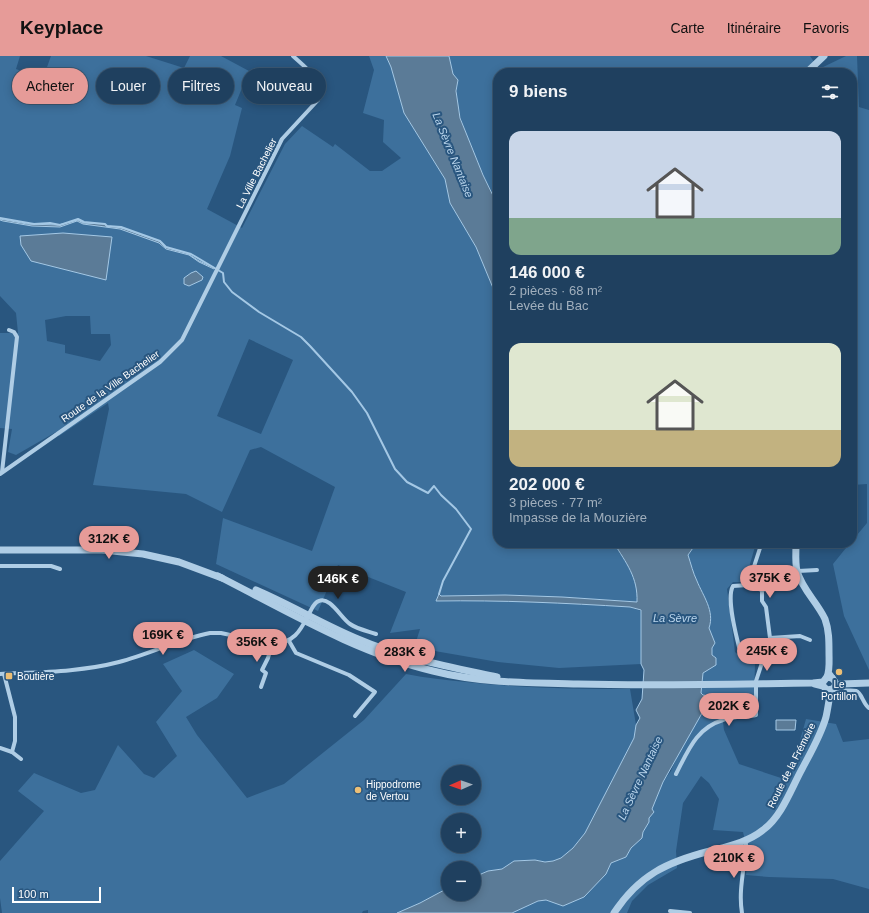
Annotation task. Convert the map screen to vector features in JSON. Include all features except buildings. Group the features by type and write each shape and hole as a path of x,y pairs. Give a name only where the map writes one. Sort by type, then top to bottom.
{"street":[{"name":"La Ville Bachelier","path":"217,269 282,138 318,100 321,93 310,70 293,56"},
{"path":"811,68 824,56"},
{"name":"Route de la Ville Bachelier","path":"1,473 160,362 170,353 182,340 188,330 217,269"},
{"path":"1,473 17,337 14,332 9,330"},
{"path":"748,585 760,548"},
{"path":"796,548 798,572"},
{"path":"0,550 102,550 143,554 179,562 258,591 369,651 432,671 473,679 547,683 634,684 869,683"},
{"path":"0,566 51,566 60,569"},
{"path":"763,657 744,652 739,647 731,602 731,590 733,586 748,585 762,590 772,587 798,572 817,570"},
{"name":"Route de la Frémoire","path":"614,913 636,885 659,870 691,856 744,841 764,830 781,809 819,736 826,717 831,684 828,628 798,572"},
{"path":"676,774 696,737 710,725 724,719 756,715 756,684 770,638 766,607 762,601 762,590"},
{"path":"12,752 15,741 15,717 2,674 80,669 121,662 210,633 279,644 289,641 300,630 315,603 324,600 328,601 350,624 376,634"},
{"path":"307,618 385,649 435,663 516,681"},
{"path":"770,638 800,636 810,640"},
{"path":"289,641 296,653 349,675 375,692 355,716"},
{"path":"261,687 266,673 262,670 268,658 272,644"},
{"path":"831,684 837,690 857,691 860,693 865,705 869,708"},
{"path":"0,748 12,752 21,759"},
{"path":"742,913 742,875 746,844 744,841"},
{"path":"670,911 690,913"}],"shaded area":[{"path":"0,56 20,56 16,68 12,68 12,104 88,104 88,68 47,68 51,56 146,56 184,68 190,56 221,56 243,68 242,68 242,88 235,105 242,108 230,156 207,209 242,228 285,144 302,126 333,147 335,144 370,171 382,171 401,158 383,142 384,120 363,113 374,70 369,56 386,56 391,67 404,113 445,179 450,203 476,247 493,288 493,548 617,548 633,574 637,586 637,602 562,597 505,595 441,596 439,594 436,601 533,601 630,607 641,611 641,664 559,668 498,662 429,650 415,645 420,629 390,633 406,592 338,565 318,611 216,564 223,518 312,551 335,487 261,447 250,450 222,512 186,494 93,485 109,409 108,403 59,436 56,432 16,455 8,452 12,429 0,428 0,333 18,333 16,313 0,296","holes":["66,316 90,316 91,334 110,334 111,345 100,361 65,353 65,345 47,341 45,320","249,339 293,360 261,434 217,416"]},
{"path":"449,56 810,56 818,68 493,68 493,195 467,137 457,100 458,80 453,74"},
{"path":"846,56 857,56 859,107 869,110 869,670 844,616 833,564 846,548 857,548 857,535 867,523 867,484 857,485 857,68 821,68"},
{"path":"693,548 755,548 746,578 742,582 733,582 727,589 735,652 743,659 755,661 754,709 722,715 724,730 739,764 781,778 792,769 806,719 836,724 843,742 869,739 869,889 833,879 746,875 748,853 743,832 713,830 719,799 709,783 701,776 683,803 676,851 677,868 648,885 632,901 627,913 512,913 538,901 546,900 563,906 606,874 611,863 626,857 631,848 641,838 649,822 649,818 654,812 652,809 663,782 671,771 703,695 701,693 703,673 712,655 712,648 715,643 709,628 709,610 687,555"},
{"name":"Hippodrome de Vertou","path":"194,650 234,674 217,698 186,717 197,735 247,798 284,784 364,720 406,674 444,680 507,686 630,689 636,725 634,738 585,833 573,848 561,858 545,862 535,860 514,861 502,869 488,871 481,874 481,861 441,861 441,892 397,913 368,913 368,910 363,911 362,913 2,913 0,898 0,861 44,811 18,791 34,773 81,793 95,790 118,745 144,774 154,778 177,756 156,722 182,691 163,664"}],"water":[{"path":"386,56 449,56 453,74 458,80 456,91 460,118 493,196 493,288 476,247 450,203 445,179 404,113 391,67"},
{"path":"0,219 27,224 58,225 78,220 83,223 104,224 107,226 125,229 159,241 165,247 187,253 199,261 215,268 214,269 199,262 189,255 166,249 159,243 120,229 83,224 77,221 60,227 32,226 3,221"},
{"path":"63,233 112,237 106,280 31,261 21,245 20,236"},
{"path":"196,271 203,277 202,280 189,286 184,284 184,278"},
{"name":"La Sèvre Nantaise","path":"617,548 693,548 688,555 694,575 709,610 709,628 715,643 712,648 712,655 716,658 716,665 703,673 701,693 709,696 710,699 663,782 652,809 654,812 649,818 649,822 643,832 642,838 631,848 626,857 611,863 606,874 584,897 563,906 546,900 538,901 512,913 397,913 441,892 441,901 481,901 481,874 488,871 502,869 514,861 535,860 545,862 561,858 573,848 585,833 634,738 636,725 640,718 636,710 642,699 644,670 641,664 641,610 630,607 557,603 436,601 439,594 441,596 505,595 562,597 637,602 636,585"},
{"path":"776,720 796,720 795,730 776,730"}],"waterway":[{"path":"0,218 34,224 50,223 60,225 78,219 84,222 121,227 160,241 166,247 191,254 223,273 224,282 232,292 259,312 301,337 352,392 367,413 395,469 407,482 428,493 434,486 456,509 471,529 443,581 439,594"}],"place":[{"name":"Le Portillon","path":"839,672"},
{"name":"Boutière","path":"9,676"},
{"name":"Hippodrome de Vertou","path":"358,790"}],"water label":[{"name":"La Sèvre","path":"675,618"}]}
